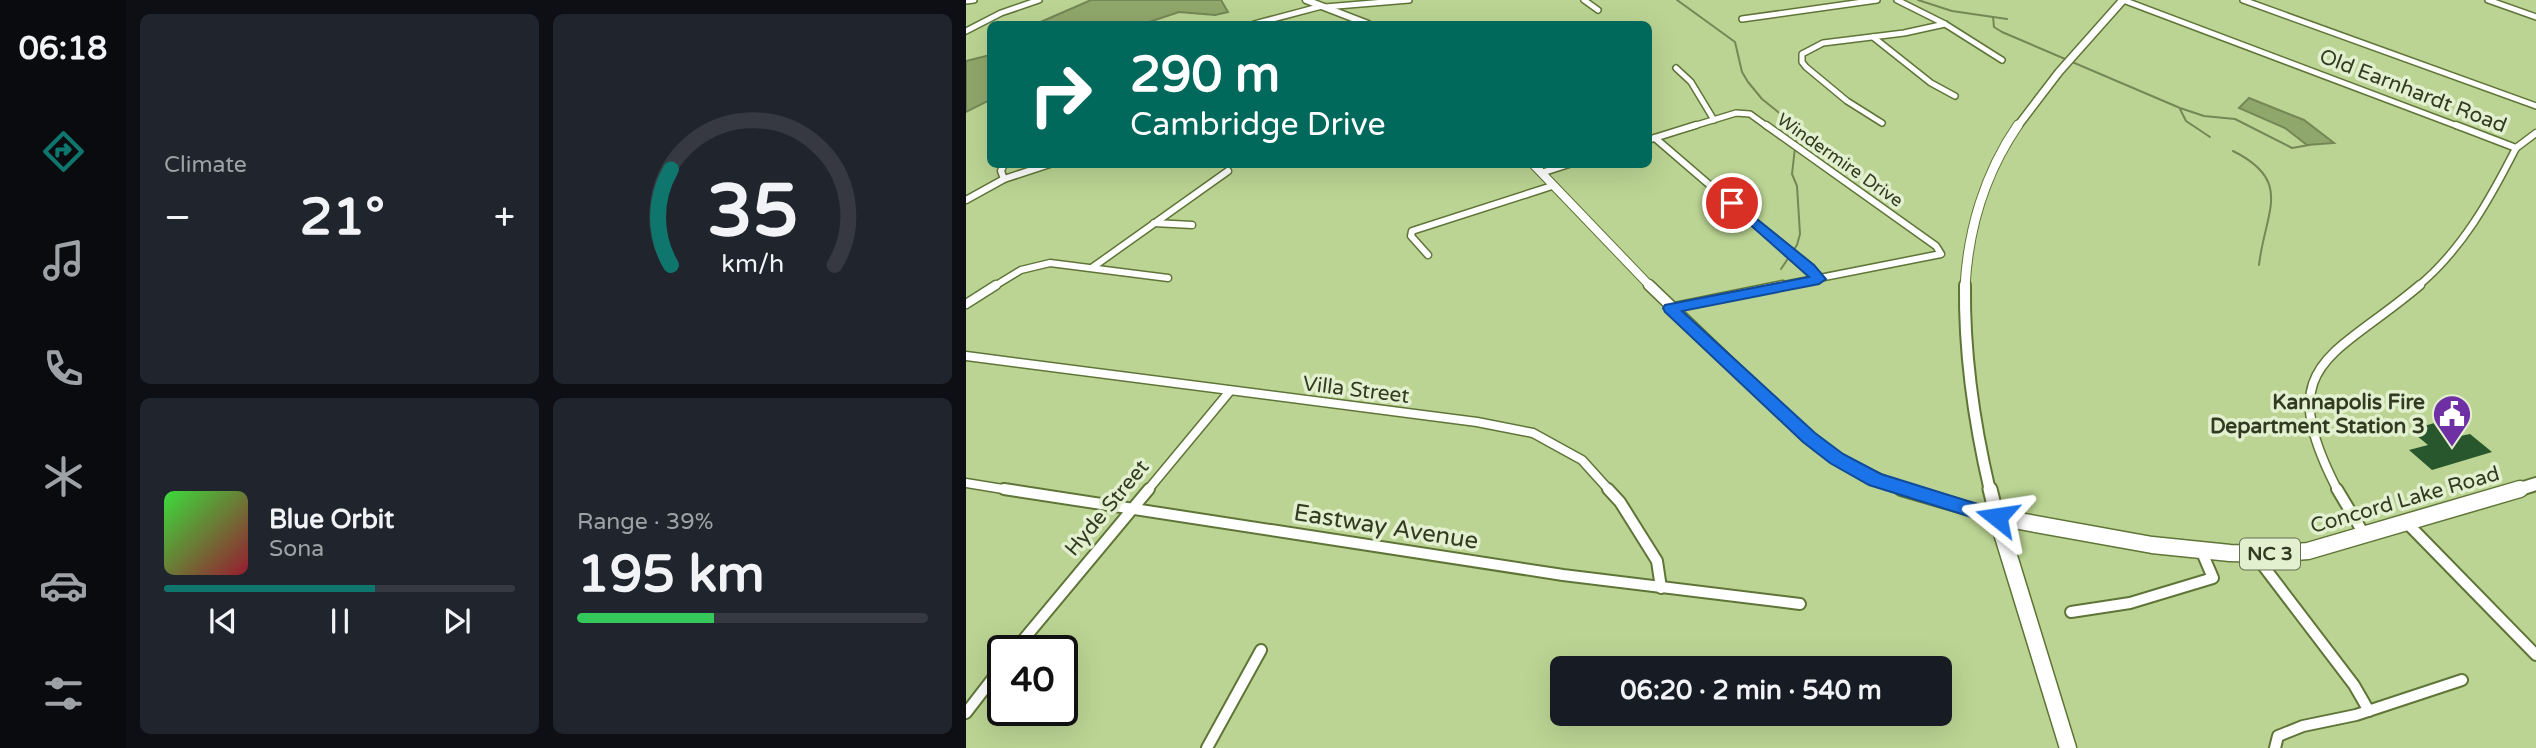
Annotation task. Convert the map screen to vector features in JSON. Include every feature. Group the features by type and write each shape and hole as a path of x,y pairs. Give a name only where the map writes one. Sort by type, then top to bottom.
{"main road":[{"path":"2068,748 1997,517 1975,433 1966,351 1964,300 1967,254 1976,210 1989,176 2024,117 2123,0"},
{"name":"Concord Lake Road","path":"1997,517 2201,550 2255,554 2308,551 2536,484"}],"street":[{"path":"966,1 974,0"},
{"path":"966,31 1000,13 1039,0"},
{"path":"1306,0 1360,21"},
{"path":"1266,21 1323,7 1409,0"},
{"path":"1584,0 1598,10"},
{"path":"1742,19 1877,0"},
{"path":"1897,0 1945,24 2002,60"},
{"name":"Old Earnhardt Road","path":"2123,0 2516,149 2488,201 2454,252 2426,281 2328,355 2315,374 2310,392 2310,422 2317,447 2364,534"},
{"path":"2243,0 2536,106"},
{"path":"2488,0 2536,17"},
{"path":"1882,123 1847,101 1802,62 1802,54 1811,47 1945,24"},
{"path":"1873,37 1931,83 1955,96"},
{"path":"1676,68 1691,82 1714,120"},
{"name":"Windermire Drive","path":"1652,139 1736,113 1754,116 1936,246 1941,254 1819,279"},
{"path":"2516,149 2536,133"},
{"path":"1652,139 1819,279"},
{"path":"1002,168 1004,179"},
{"path":"966,200 1004,179 1038,168"},
{"path":"1537,168 1670,308 1809,438 1837,459 1875,480 1997,517"},
{"path":"1541,173 1557,168"},
{"path":"1093,267 1228,171"},
{"path":"1428,255 1411,236 1412,231 1417,228 1552,186"},
{"path":"1154,223 1192,225"},
{"path":"966,304 1003,279 1035,265 1050,263 1168,278"},
{"path":"1670,308 1819,279"},
{"name":"Villa Street","path":"966,356 1478,422 1545,438 1582,460 1620,502 1657,561 1661,588"},
{"name":"Hyde Street","path":"1027,635 1230,391"},
{"name":"Eastway Avenue","path":"966,483 1661,588 1800,604"},
{"path":"2405,522 2536,655"},
{"path":"2071,612 2130,603 2213,578 2201,550"},
{"path":"2255,554 2354,685 2369,710"},
{"path":"1207,748 1261,650"},
{"path":"2275,748 2278,736 2303,726 2369,710 2462,680"},
{"path":"966,713 987,686"}],"shaded area":[{"path":"1091,0 1221,0 1228,12 1215,15 1179,12 1152,21 1043,21"},
{"path":"987,56 987,102 966,112 966,61"},
{"path":"2249,98 2304,120 2334,143 2307,145 2285,128 2239,108"}],"building":[{"name":"Kannapolis Fire Department Station 3","path":"2438,422 2455,437 2470,434 2492,452 2432,470 2409,450 2428,445 2410,430"}],"waterway":[{"path":"1677,0 1735,42 1742,72 1748,82 1762,99 1788,120 1796,139 1792,174 1797,186 1800,234 1797,245 1781,269"},
{"path":"1918,0 1952,11 2007,19"},
{"path":"1993,17 1994,27 2002,32 2180,108 2204,116 2235,119 2292,148 2309,145"},
{"path":"2180,109 2186,121 2210,137"},
{"path":"2233,151 2252,162 2264,174 2270,186 2269,214 2259,265"}],"place":[{"name":"Kannapolis Fire Department Station 3","path":"2452,448"}],"route":[{"path":"1732,203 1819,279 1670,308 1809,438 1837,459 1875,480 1997,517"}]}
